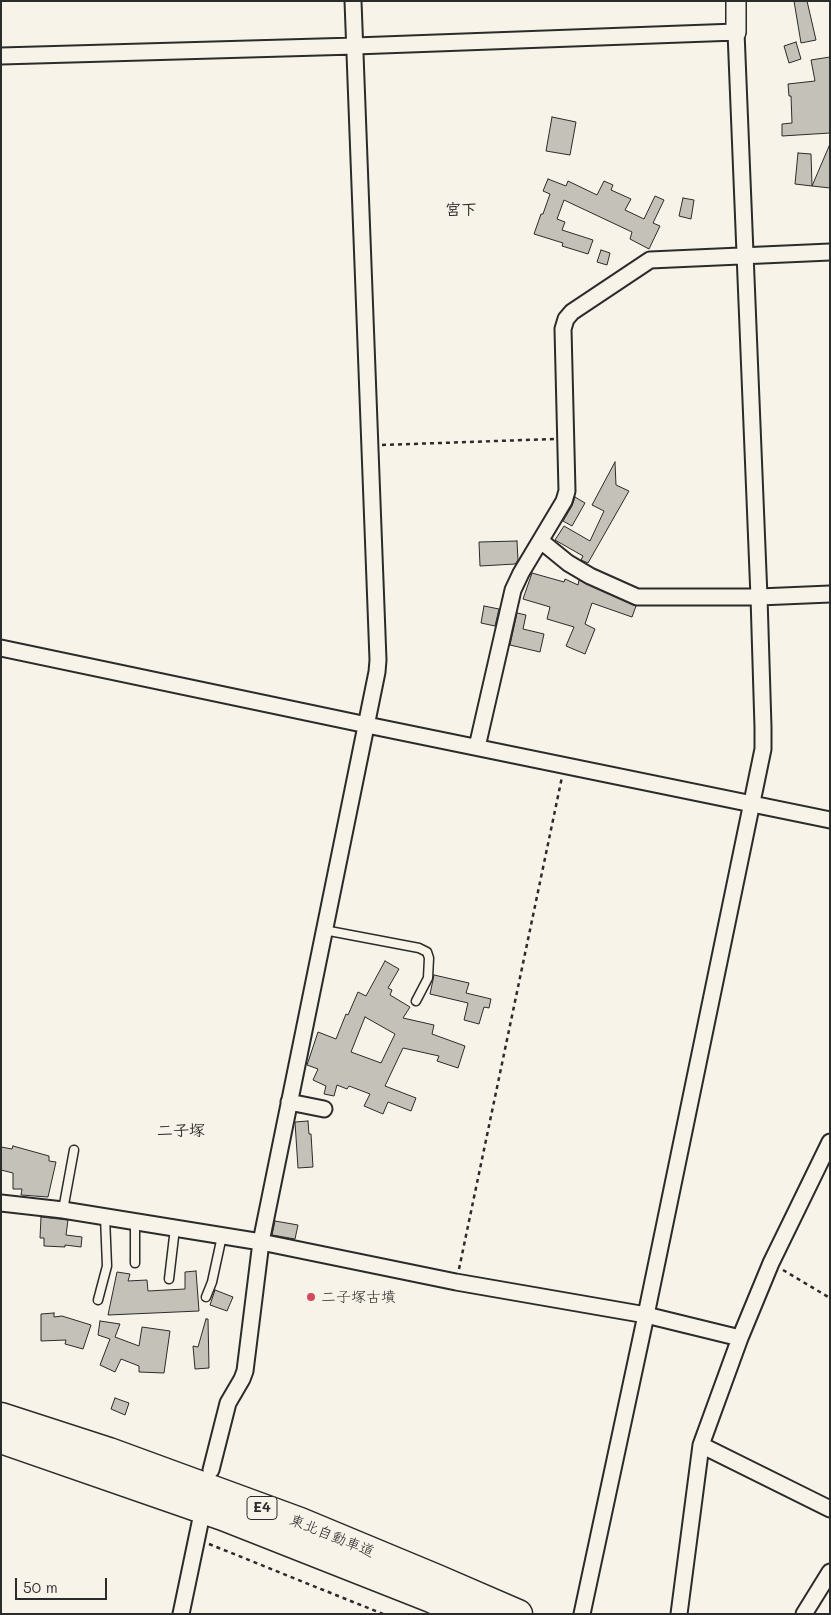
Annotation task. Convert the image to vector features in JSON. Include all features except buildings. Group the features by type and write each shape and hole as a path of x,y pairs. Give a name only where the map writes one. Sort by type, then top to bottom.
{"highway":[{"name":"東北自動車道","path":"1,1417 109,1452 291,1519 437,1578 518,1614"},
{"name":"東北自動車道","path":"1,1439 223,1516 431,1598 466,1614"}],"street":[{"path":"211,1470 228,1403 245,1371 261,1242 367,725 378,660 353,1"},
{"path":"587,1612 646,1315 763,749 736,1"},
{"path":"1,56 355,46 736,32"},
{"path":"477,747 513,590 565,497 568,479 563,329 566,320 572,312 650,260 830,252"},
{"path":"541,541 568,564 636,597 758,597 830,594"},
{"path":"1,648 830,820"},
{"path":"289,1102 324,1109"},
{"path":"679,1614 701,1445 740,1338 771,1263 830,1142"},
{"path":"1,1203 63,1210 261,1242 456,1282 646,1315 740,1338"},
{"path":"701,1445 830,1509"},
{"path":"180,1614 200,1523"},
{"path":"804,1614 830,1572"}],"lane":[{"path":"324,930 419,948 427,952 429,958 428,978 416,1001"},
{"path":"63,1210 74,1150"},
{"path":"98,1300 107,1266 105,1217"},
{"path":"135,1222 135,1263"},
{"path":"169,1279 175,1228"},
{"path":"206,1298 212,1282 222,1236"}],"path":[{"path":"370,445 566,439"},
{"path":"456,1282 564,766"},
{"path":"771,1263 830,1298"},
{"path":"196,1539 383,1614"}],"place":[{"name":"二子塚古墳","path":"311,1297"}],"district":[{"name":"宮下","path":"461,210"},
{"name":"二子塚","path":"181,1131"}]}
